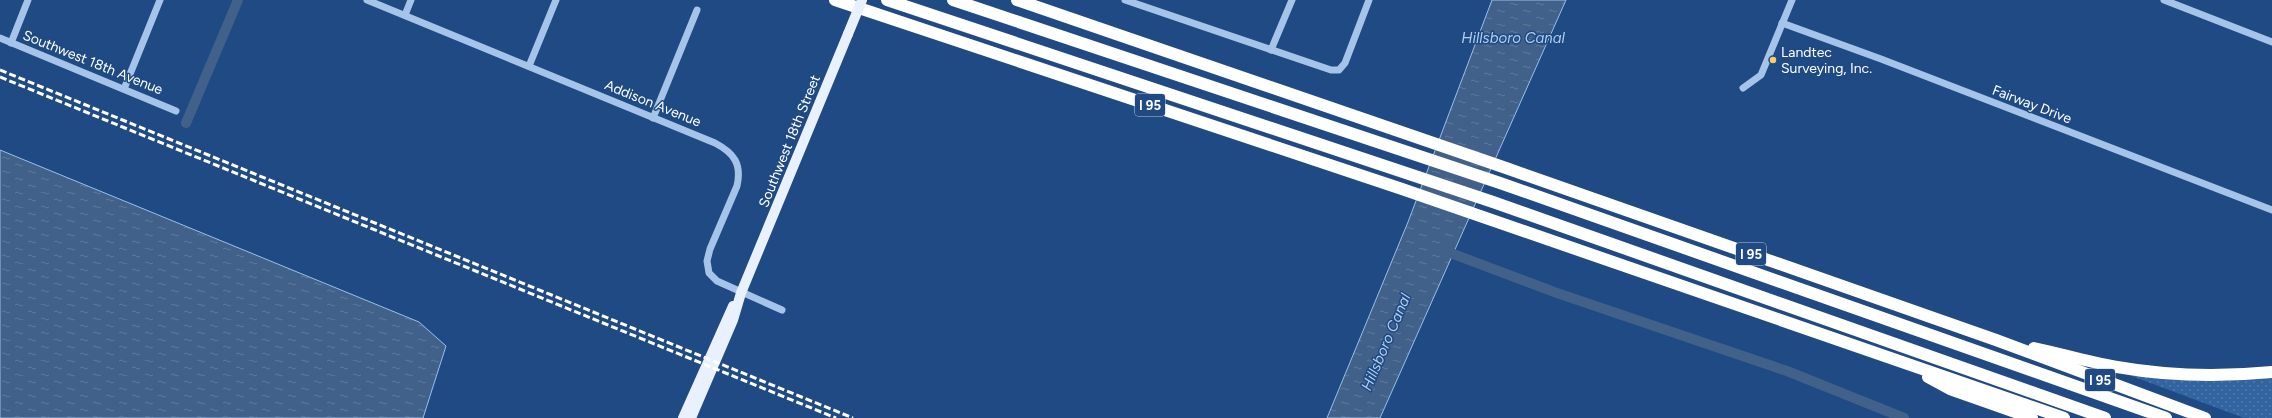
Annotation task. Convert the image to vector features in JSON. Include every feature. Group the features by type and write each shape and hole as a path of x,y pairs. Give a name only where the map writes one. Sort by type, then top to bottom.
{"highway":[{"name":"I 95","path":"834,0 1402,189 2064,418"},
{"path":"887,0 1493,202 2104,418"},
{"path":"953,0 1500,183 2166,418"},
{"name":"I 95","path":"1017,0 1506,168 1996,340 2205,418"},
{"path":"1996,340 2099,363 2141,370 2209,375 2272,372"},
{"path":"1894,358 1950,389 2032,418"}],"main road":[{"name":"Southwest 18th Street","path":"691,418 733,320 741,293 862,0"},
{"name":"Southwest 18th Street","path":"683,418 726,319 741,293"}],"street":[{"path":"11,43 28,0"},
{"path":"124,89 160,0"},
{"name":"Addison Avenue","path":"367,0 715,143 731,153 736,159 739,177 737,186 710,248 707,262 709,272 717,281 782,310"},
{"path":"405,15 411,0"},
{"path":"529,66 556,0"},
{"path":"1126,0 1145,3 1271,50 1331,70 1339,70 1345,63 1369,0"},
{"path":"1271,50 1292,0"},
{"path":"1743,88 1761,75 1792,0"},
{"path":"2164,0 2272,42"},
{"path":"653,118 697,10"},
{"name":"Fairway Drive","path":"1782,23 1881,58 2272,210"},
{"name":"Southwest 18th Avenue","path":"0,38 176,111"}],"shaded area":[{"path":"2129,372 2272,376 2272,418 2244,418 2129,375"}],"water":[{"name":"Hillsboro Canal","path":"1492,0 1566,0 1380,418 1327,418 1408,222"},
{"path":"0,150 419,322 446,346 423,418 0,418"}],"waterway":[{"path":"186,123 238,0"},
{"path":"1440,249 1557,293 1787,371 1904,418"}],"railway":[{"path":"0,70 853,418"},
{"path":"0,77 836,418"}],"place":[{"name":"Landtec Surveying, Inc.","path":"1773,60"}]}
